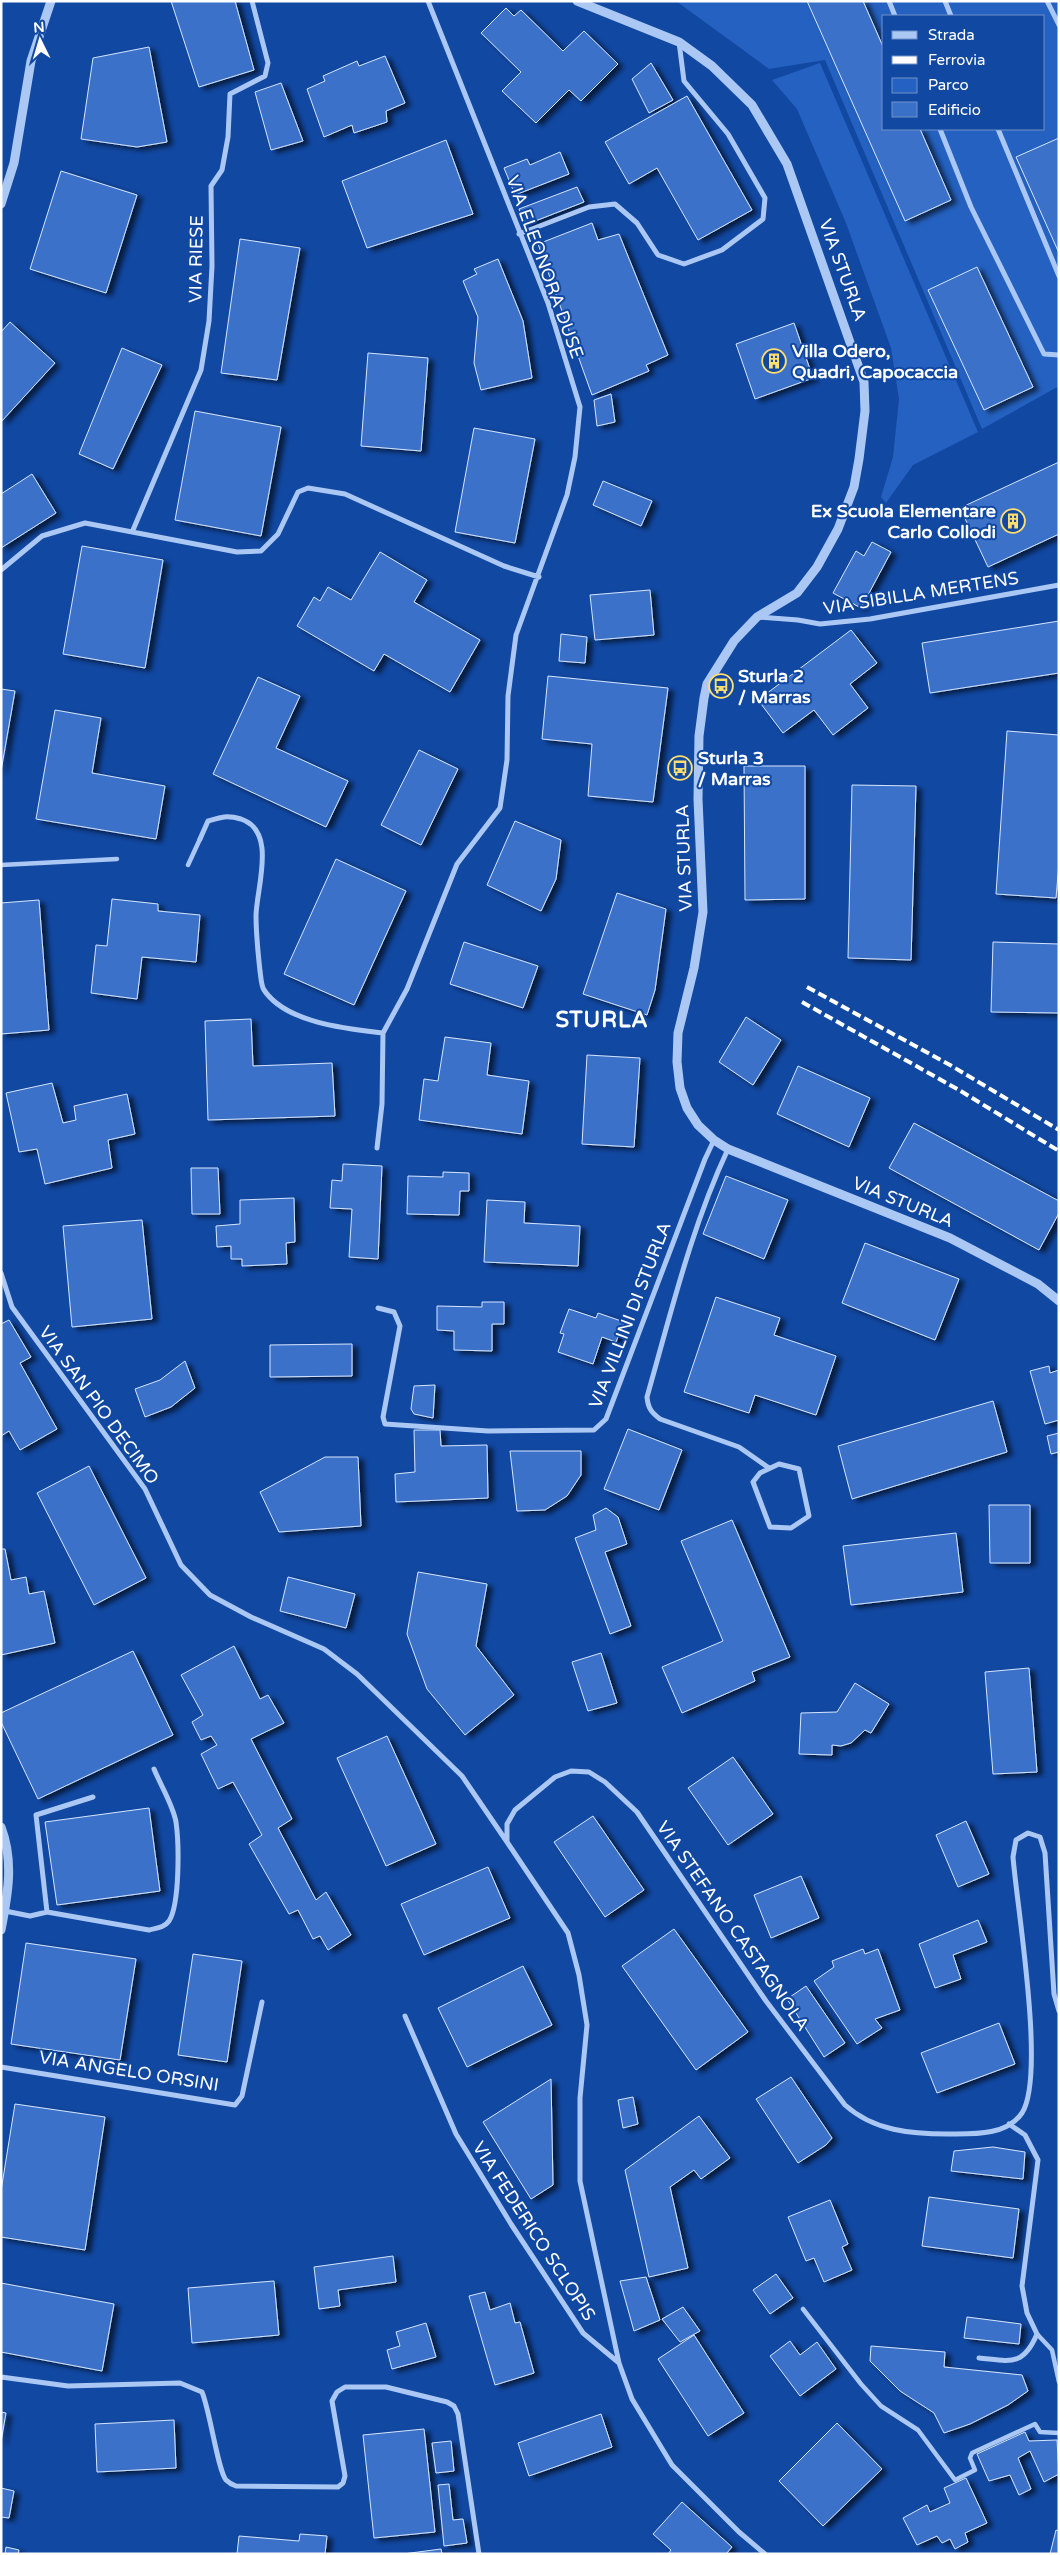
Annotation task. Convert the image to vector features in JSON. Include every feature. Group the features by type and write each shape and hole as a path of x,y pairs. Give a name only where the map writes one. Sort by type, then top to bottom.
{"street":[{"path":"1,204 14,163 31,61 51,1"},
{"name":"VIA RIESE","path":"133,530 201,370 209,321 212,266 211,186 222,170 228,137 230,94 265,76 268,63 252,1"},
{"name":"VIA ELEONORA DUSE","path":"377,1148 382,1104 383,1033 407,989 457,864 500,808 507,760 508,696 516,635 539,577 567,495 575,457 580,407 548,304 428,1"},
{"name":"VIA STURLA","path":"577,1 679,42 712,66 752,105 787,164 864,382 865,412 854,487 838,528 817,567 797,593 757,617 734,641 707,684 700,736 698,799 703,912 694,968 678,1034 676,1062 680,1088 687,1108 698,1125 714,1140 728,1149 950,1238 1038,1284 1059,1301"},
{"path":"889,1 895,15"},
{"path":"945,1 951,15"},
{"path":"1047,1 1059,25"},
{"path":"519,234 589,207 615,204 637,223 658,254 684,264 722,250 763,219 766,198 728,134 684,81 679,42"},
{"path":"940,130 971,207 1044,354 1059,355"},
{"path":"998,130 1059,276"},
{"path":"1,570 42,536 85,523 133,530 237,552 262,551 278,534 298,492 308,488 345,494 504,566 539,577"},
{"name":"VIA SIBILLA MERTENS","path":"757,617 798,620 820,624 870,619 1059,585"},
{"path":"188,865 208,821 227,815 251,822 259,833 262,851 256,915 263,989 277,1003 303,1017 345,1028 383,1033"},
{"path":"1,865 117,860"},
{"name":"VIA VILLINI DI STURLA","path":"378,1308 394,1312 400,1326 384,1417 385,1424 488,1431 594,1430 606,1419 705,1159 714,1140"},
{"path":"728,1149 712,1184 686,1257 648,1397 648,1406 660,1419 739,1447 769,1468"},
{"name":"VIA SAN PIO DECIMO","path":"1,1273 12,1308 145,1489 182,1565 210,1595 251,1618 324,1649 357,1674 462,1776 507,1842"},
{"path":"779,1464 799,1469 809,1516 791,1528 770,1527 753,1482 760,1473 769,1468 779,1464"},
{"path":"5,1912 30,1916 47,1912 149,1930 161,1928 168,1922 172,1912 179,1864 176,1821 154,1769"},
{"name":"VIA STEFANO CASTAGNOLA","path":"507,1842 507,1824 515,1810 529,1796 555,1776 571,1770 589,1772 605,1782 637,1812 766,2001 845,2105 857,2116 884,2128 940,2134 981,2135 1009,2124 1022,2113 1031,2082 1032,2043 1013,1857 1016,1840 1028,1833 1040,1837 1045,1853 1054,1994 1059,2011"},
{"path":"47,1912 36,1816 93,1797"},
{"path":"1,1827 8,1847 9,1881 1,1930"},
{"path":"507,1842 568,1933 580,1975 587,2025 580,2098 580,2181 619,2363 632,2399 672,2465 739,2532 765,2554"},
{"name":"VIA ANGELO ORSINI","path":"1,2067 235,2105 242,2096 262,2002"},
{"name":"VIA FEDERICO SCLOPIS","path":"405,2016 456,2134 511,2224 582,2333 619,2363"},
{"path":"1009,2124 1025,2135 1038,2160 1022,2286 1027,2312 1037,2334 1052,2350 1059,2382"},
{"path":"803,2309 861,2384 881,2406 918,2430 955,2480 975,2470 970,2458 972,2453 1017,2432 1035,2424 1040,2432 1059,2432"},
{"path":"979,2358 1012,2362 1024,2357 1037,2334"},
{"path":"1,2377 68,2386 180,2382 202,2392 209,2408 221,2469 225,2480 236,2486 338,2487 343,2483 345,2476 332,2401 337,2392 345,2387 386,2387 447,2402 454,2406 458,2414 479,2554"}],"green space":[{"path":"676,1 1059,1 1059,386 982,429 825,60 769,69"},
{"path":"820,63 978,432 913,465 886,503 881,497 893,457 899,399 891,348 846,223 797,109 772,80"}],"building":[{"path":"171,1 235,1 254,70 199,87"},
{"path":"807,1 863,1 882,44 882,130 920,130 951,200 905,221"},
{"path":"506,8 514,16 521,10 563,51 584,31 618,64 581,101 569,90 536,123 502,91 521,72 481,33"},
{"path":"149,47 167,142 137,147 81,139 93,58"},
{"path":"385,56 405,103 386,111 387,122 354,133 352,125 324,137 307,89 325,81 323,76 357,61 359,66"},
{"path":"651,63 673,100 649,113 632,79"},
{"path":"281,83 303,141 271,150 255,92"},
{"path":"687,96 752,210 698,240 657,168 629,184 605,142"},
{"path":"1059,138 1059,253 1016,157"},
{"path":"446,140 473,214 367,248 342,181"},
{"path":"560,152 569,174 515,195 504,168 527,159 530,165"},
{"path":"61,171 137,195 106,293 30,269"},
{"path":"577,187 584,202 525,225 519,209"},
{"path":"592,223 598,240 619,234 668,355 646,365 649,371 592,395 538,244"},
{"path":"240,239 300,248 277,380 221,373"},
{"path":"498,259 523,321 532,378 481,390 474,363 478,317 463,281 477,274 474,269"},
{"path":"977,267 1033,387 984,410 928,290"},
{"path":"10,322 55,363 1,422 1,332"},
{"name":"Villa Odero, Quadri, Capocaccia","path":"794,323 813,378 755,399 736,344"},
{"path":"122,348 162,365 113,469 79,454"},
{"path":"368,353 428,358 421,451 361,446"},
{"path":"611,394 615,422 597,426 594,400"},
{"path":"195,411 281,427 261,536 175,520"},
{"path":"474,428 535,439 515,543 455,532"},
{"name":"Ex Scuola Elementare Carlo Collodi","path":"1059,462 1059,534 988,567 960,508"},
{"path":"32,474 56,513 1,548 1,494"},
{"path":"603,481 652,501 641,526 593,505"},
{"path":"872,542 891,552 861,608 833,593 856,551 864,556"},
{"path":"82,546 163,560 145,668 63,654"},
{"path":"380,552 427,580 414,602 480,640 450,692 384,654 374,671 297,626 314,597 320,601 328,587 351,600"},
{"path":"650,590 654,635 595,640 590,595"},
{"path":"1059,621 1059,673 930,693 922,643"},
{"path":"851,630 877,663 850,684 868,708 833,735 814,710 783,733 758,700"},
{"path":"561,634 587,637 585,663 559,661"},
{"path":"548,676 668,688 653,802 588,796 592,744 542,739"},
{"path":"258,677 300,696 276,748 348,781 326,827 213,774"},
{"path":"1,689 15,691 1,771"},
{"path":"55,710 101,718 92,773 165,786 156,839 36,819"},
{"path":"1007,731 1059,735 1059,863 1056,898 996,894"},
{"path":"419,750 458,769 421,845 381,825"},
{"path":"744,766 805,766 805,899 745,900"},
{"path":"852,785 916,786 911,960 848,958"},
{"path":"515,821 561,840 556,879 541,911 487,885"},
{"path":"336,859 406,891 354,1005 284,974"},
{"path":"617,893 666,909 655,990 647,1015 583,994"},
{"path":"112,899 158,904 158,911 200,915 196,962 142,957 137,999 91,993 96,945 107,946"},
{"path":"39,900 49,1030 1,1034 1,903"},
{"path":"464,942 538,966 523,1008 450,984"},
{"path":"993,942 1059,944 1059,1013 991,1012"},
{"path":"746,1017 781,1040 753,1085 719,1062"},
{"path":"251,1019 253,1066 332,1063 335,1116 208,1120 205,1021"},
{"path":"445,1037 491,1043 487,1075 529,1081 522,1134 419,1120 424,1079 438,1081"},
{"path":"587,1055 640,1058 634,1147 582,1144"},
{"path":"798,1066 870,1098 849,1147 777,1114"},
{"path":"52,1083 63,1123 76,1120 74,1106 127,1094 135,1134 108,1140 112,1168 45,1184 37,1149 19,1152 6,1093"},
{"path":"914,1123 1059,1201 1059,1213 1039,1250 889,1168"},
{"path":"343,1164 382,1166 378,1259 349,1257 352,1209 330,1208 332,1180 342,1181"},
{"path":"191,1168 218,1168 220,1214 192,1214"},
{"path":"443,1172 469,1173 469,1191 460,1191 459,1215 407,1214 408,1176 443,1177"},
{"path":"726,1176 788,1200 764,1259 703,1234"},
{"path":"294,1198 295,1242 286,1243 287,1264 242,1266 242,1259 231,1259 231,1246 217,1247 216,1226 240,1224 240,1200"},
{"path":"487,1200 525,1202 524,1223 580,1226 578,1266 484,1262"},
{"path":"142,1220 152,1319 72,1327 63,1226"},
{"path":"865,1243 959,1279 935,1340 842,1303"},
{"path":"716,1297 780,1318 774,1335 836,1356 816,1415 755,1395 749,1413 684,1392"},
{"path":"482,1302 504,1302 504,1324 492,1324 492,1351 454,1350 454,1331 437,1330 437,1306 482,1307"},
{"path":"569,1309 596,1318 598,1313 624,1322 616,1342 602,1337 593,1364 558,1352 564,1334 560,1333"},
{"path":"9,1320 31,1357 20,1363 57,1429 20,1450 9,1431 1,1436 1,1324"},
{"path":"352,1344 352,1376 270,1377 270,1345"},
{"path":"185,1361 195,1388 171,1407 145,1417 135,1389 160,1380"},
{"path":"1049,1366 1050,1373 1059,1370 1059,1420 1045,1424 1030,1371"},
{"path":"435,1385 433,1418 414,1414 411,1409 414,1386"},
{"path":"993,1401 1007,1452 852,1499 838,1446"},
{"path":"628,1429 682,1450 659,1510 604,1489"},
{"path":"414,1430 440,1430 441,1446 487,1445 488,1498 396,1502 395,1474 415,1472"},
{"path":"1059,1433 1059,1452 1051,1454 1047,1436"},
{"path":"510,1451 581,1451 581,1475 567,1496 545,1510 517,1511"},
{"path":"325,1457 358,1457 361,1526 279,1532 260,1492"},
{"path":"89,1466 146,1578 94,1605 37,1493"},
{"path":"989,1505 1030,1505 1030,1563 990,1563"},
{"path":"606,1508 618,1517 627,1544 605,1552 631,1626 610,1634 575,1538 596,1530 593,1515"},
{"path":"732,1520 790,1657 752,1672 755,1681 682,1713 662,1667 723,1641 681,1541"},
{"path":"956,1533 963,1592 851,1605 843,1546"},
{"path":"1,1549 5,1549 11,1580 26,1577 29,1594 44,1591 55,1643 1,1655"},
{"path":"418,1572 487,1584 476,1646 514,1695 465,1735 427,1689 407,1634"},
{"path":"288,1577 355,1594 346,1628 280,1611"},
{"path":"234,1646 260,1699 268,1695 284,1723 251,1739 292,1819 278,1828 316,1900 326,1892 351,1935 328,1950 320,1936 313,1939 298,1910 289,1914 249,1844 262,1835 233,1782 218,1789 201,1754 217,1745 211,1736 201,1740 192,1722 203,1715 181,1675"},
{"path":"133,1651 173,1735 38,1799 1,1722 1,1713"},
{"path":"601,1653 617,1703 588,1711 572,1662"},
{"path":"1029,1668 1037,1772 993,1774 985,1672"},
{"path":"855,1683 889,1704 871,1733 865,1730 851,1743 841,1746 832,1745 832,1755 799,1754 801,1713 837,1712"},
{"path":"387,1736 436,1844 386,1866 337,1758"},
{"path":"733,1757 773,1814 728,1845 688,1788"},
{"path":"149,1808 160,1891 57,1905 45,1822"},
{"path":"593,1816 644,1890 605,1917 554,1842"},
{"path":"966,1821 989,1874 958,1887 936,1835"},
{"path":"488,1867 510,1918 424,1955 401,1904"},
{"path":"801,1876 819,1918 771,1938 754,1895"},
{"path":"978,1920 987,1942 953,1955 961,1979 935,1988 919,1944"},
{"path":"674,1929 748,2032 696,2070 622,1966"},
{"path":"26,1943 136,1959 120,2060 11,2044"},
{"path":"863,1949 865,1954 878,1949 900,2010 875,2019 882,2028 857,2044 814,1981 834,1967 832,1961"},
{"path":"193,1954 242,1961 227,2062 178,2055"},
{"path":"523,1966 552,2025 467,2067 438,2008"},
{"path":"806,1986 845,2043 824,2057 787,1999"},
{"path":"999,2023 1015,2064 937,2093 921,2053"},
{"path":"791,2077 832,2138 826,2145 798,2163 756,2099"},
{"path":"551,2079 553,2185 531,2199 483,2122"},
{"path":"633,2097 638,2124 623,2128 618,2100"},
{"path":"15,2104 105,2117 85,2250 1,2237 1,2191"},
{"path":"699,2116 730,2158 701,2179 694,2170 670,2187 688,2268 649,2277 625,2170"},
{"path":"993,2147 1025,2152 1023,2179 951,2171 954,2151"},
{"path":"929,2197 1019,2209 1013,2258 922,2246"},
{"path":"830,2200 848,2244 842,2247 852,2270 824,2282 814,2258 806,2261 788,2217"},
{"path":"393,2256 396,2282 338,2290 340,2306 319,2309 314,2267"},
{"path":"776,2274 793,2298 770,2314 753,2290"},
{"path":"646,2277 660,2320 634,2331 620,2281"},
{"path":"274,2281 279,2335 192,2343 188,2288"},
{"path":"1,2283 114,2304 102,2371 1,2352"},
{"path":"485,2292 490,2310 510,2303 515,2323 520,2322 534,2373 495,2385 469,2296"},
{"path":"683,2307 700,2331 680,2342 662,2319"},
{"path":"967,2317 1021,2324 1019,2344 964,2338"},
{"path":"426,2323 436,2357 392,2369 387,2350 400,2346 396,2332"},
{"path":"694,2335 744,2413 708,2436 658,2359"},
{"path":"790,2341 800,2355 817,2342 836,2369 800,2396 770,2356"},
{"path":"871,2346 945,2352 944,2367 1022,2375 1028,2391 1008,2405 970,2424 944,2433 934,2413 900,2391 870,2361"},
{"path":"1,2412 6,2413 1,2442"},
{"path":"601,2414 612,2447 529,2476 518,2443"},
{"path":"174,2420 176,2468 97,2472 95,2424"},
{"path":"837,2423 882,2469 823,2526 779,2481"},
{"path":"424,2429 435,2532 374,2538 363,2435"},
{"path":"1025,2432 1029,2441 1057,2440 1059,2474 1044,2482 1030,2451 1018,2458 1031,2489 1019,2495 1010,2475 989,2481 977,2454"},
{"path":"451,2441 454,2471 436,2473 432,2443"},
{"path":"966,2478 987,2523 965,2533 968,2542 955,2549 950,2539 942,2543 937,2536 917,2545 903,2518 927,2505 930,2512 950,2503 944,2488"},
{"path":"449,2484 453,2520 463,2519 467,2543 444,2546 438,2485"},
{"path":"1,2488 14,2491 9,2518 1,2517"},
{"path":"682,2502 732,2547 726,2554 668,2554 671,2550 653,2534"},
{"path":"1056,2530 1059,2531 1059,2554 1050,2554"},
{"path":"300,2534 327,2536 325,2554 237,2554 239,2536 299,2541"},
{"path":"6,2547 19,2550 18,2554 5,2554"},
{"path":"441,2549 442,2554 403,2554"}],"railway":[{"path":"807,987 950,1065 1059,1130"},
{"path":"802,1002 959,1090 1059,1151"}],"place":[{"name":"Villa Odero, Quadri, Capocaccia","path":"774,361"},
{"name":"Ex Scuola Elementare Carlo Collodi","path":"1013,521"},
{"name":"Sturla 2 / Marras","path":"721,686"},
{"name":"Sturla 3 / Marras","path":"680,768"}],"district":[{"name":"STURLA","path":"602,1020"}]}
